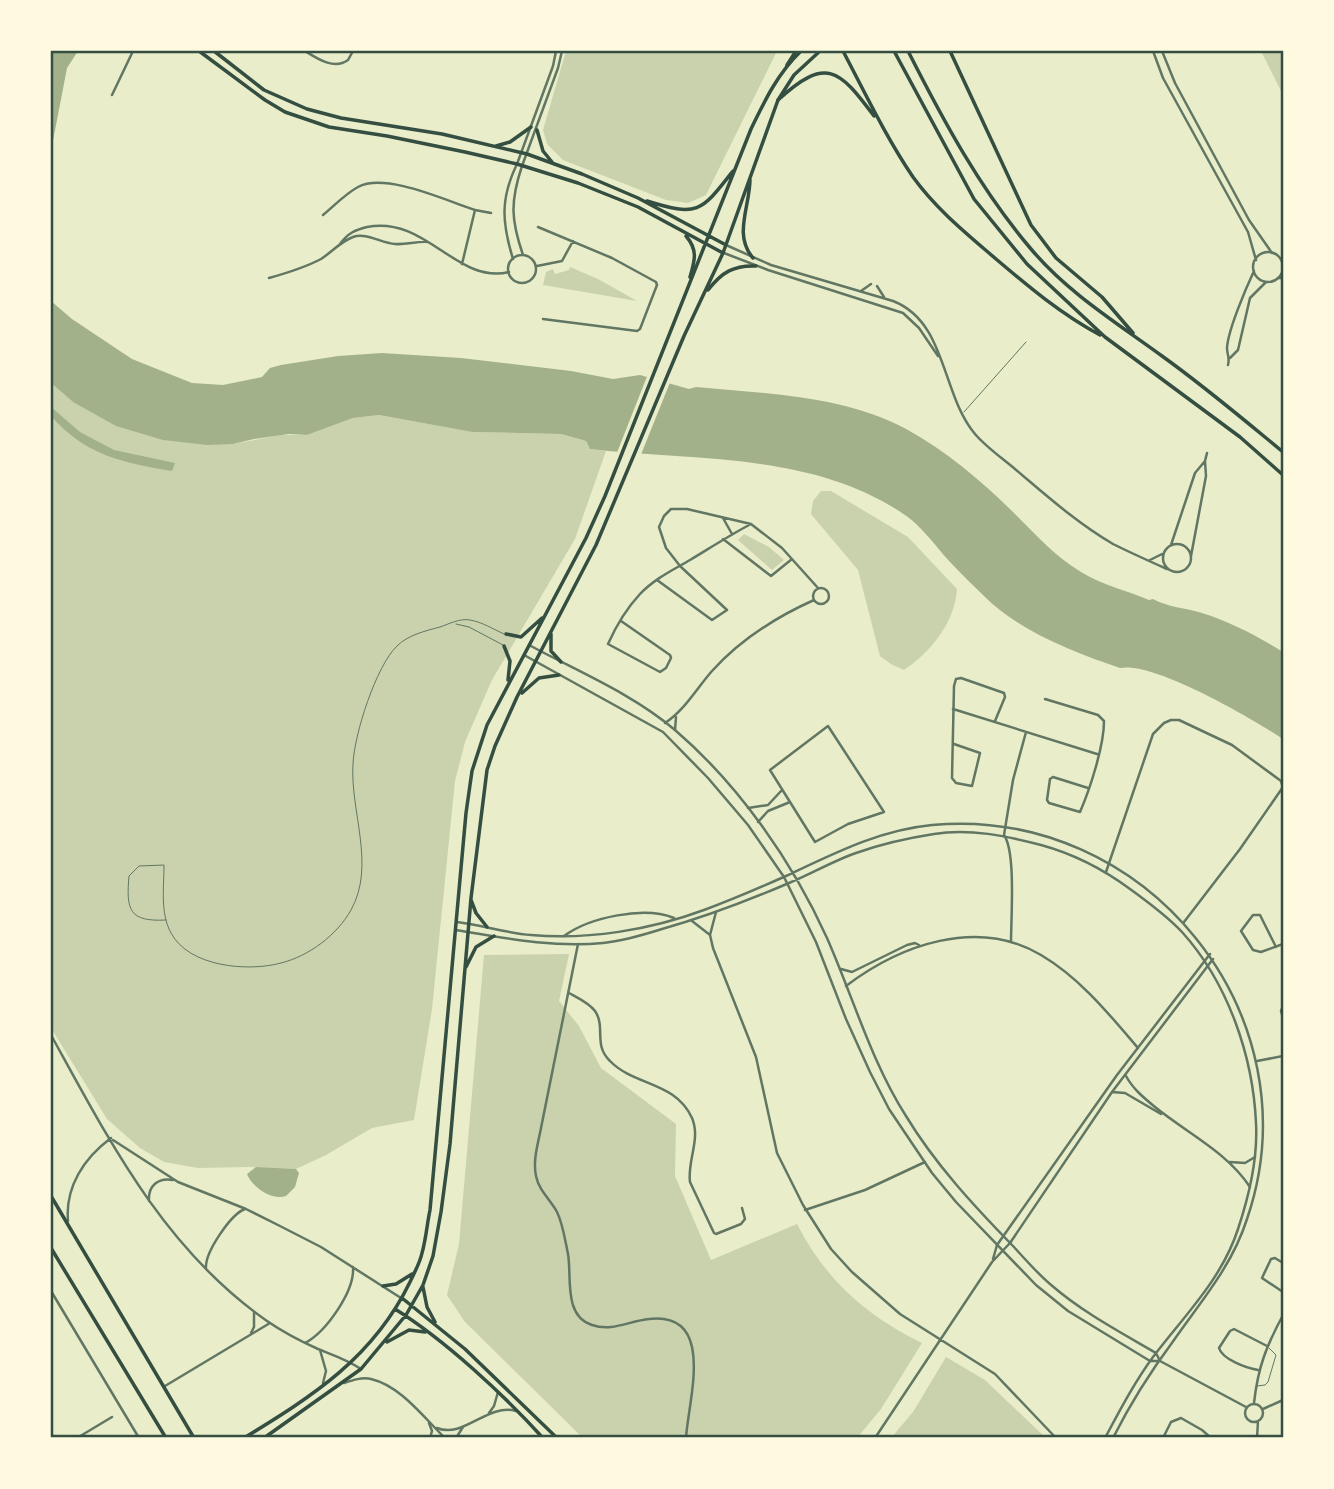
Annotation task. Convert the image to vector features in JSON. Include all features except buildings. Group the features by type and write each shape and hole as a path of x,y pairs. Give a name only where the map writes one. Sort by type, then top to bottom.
{"main road":[{"path":"199,51 265,100 306,120 329,127 398,138 517,164 578,183 638,207 723,253"},
{"path":"214,51 264,90 307,110 420,130 527,154 638,198 676,210 687,211 708,202 737,165"},
{"path":"244,1438 322,1387 353,1363 372,1343 402,1298 422,1254 430,1210 472,771 487,725 586,538 605,496 682,299 771,89 799,51"},
{"path":"264,1438 361,1369 405,1315 423,1284 433,1256 450,1144 468,923 487,770 517,697 596,545 680,346 723,253 778,100 794,75 820,51"},
{"path":"843,51 882,126 912,176 931,200 969,236 1050,304 1104,337 1240,437 1283,475"},
{"path":"894,51 974,199 1027,264 1104,337"},
{"path":"908,51 943,120 987,193 1032,251 1075,293 1192,378 1283,452"},
{"path":"951,51 1031,225 1056,258 1102,297 1135,336"},
{"path":"778,100 805,78 826,73 837,76 852,86 882,126"},
{"path":"494,146 510,142 531,127"},
{"path":"537,130 543,151 553,163"},
{"path":"750,173 742,238 744,248 753,258"},
{"path":"638,198 726,245"},
{"path":"682,299 695,259 694,248 684,234"},
{"path":"702,296 724,272 743,265 756,266"},
{"path":"506,634 521,637 547,612"},
{"path":"553,629 551,651 561,662"},
{"path":"504,646 510,661 508,685"},
{"path":"517,697 539,678 559,674"},
{"path":"471,898 476,913 487,927"},
{"path":"465,968 476,947 494,936"},
{"path":"51,1196 194,1438"},
{"path":"51,1248 166,1438"},
{"path":"383,1286 396,1284 414,1272"},
{"path":"423,1284 428,1307 437,1326"},
{"path":"402,1298 510,1390 557,1438"},
{"path":"395,1309 498,1392 543,1438"},
{"path":"383,1345 404,1331 414,1329 438,1341"}],"street":[{"path":"112,95 133,51"},
{"path":"305,51 337,65 346,62 353,51"},
{"path":"513,259 505,231 504,204 556,51"},
{"path":"523,255 513,259 509,272 514,280 523,283 531,279 535,267 531,259 523,255 514,230 511,207 522,166 537,130 562,51"},
{"path":"1153,51 1163,78 1244,224 1255,260 1254,271 1243,295 1227,348 1230,358"},
{"path":"1162,51 1175,83 1249,220 1272,253 1283,262 1281,278 1266,282 1250,298 1238,350 1230,358 1228,365"},
{"path":"323,215 359,186 382,183 404,186 491,213"},
{"path":"463,264 475,210"},
{"path":"340,244 352,231 366,227 395,226 432,243 463,264 483,273 497,275 509,272"},
{"path":"365,236 366,227"},
{"path":"538,227 573,241 656,282 657,285 637,331 543,318"},
{"path":"408,243 410,233"},
{"path":"269,278 313,262 355,236 398,245 432,243"},
{"path":"535,267 562,261 573,241"},
{"path":"726,245 784,270 905,306 932,337 938,356"},
{"path":"723,253 875,303 908,317 938,356 962,414 976,435 1062,509 1107,540 1177,573 1186,570 1191,563 1206,476 1207,453"},
{"path":"1255,260 1263,254 1272,253"},
{"path":"1254,271 1258,278 1266,282"},
{"path":"858,291 871,284"},
{"path":"877,286 885,298"},
{"path":"865,300 871,296"},
{"path":"871,296 875,303"},
{"path":"1150,560 1158,557 1171,545 1195,473 1205,461"},
{"path":"657,580 712,620 722,615 726,607 680,566 666,548 661,535 661,522 667,512 679,508 751,524 793,558 818,588 827,589 829,598 821,604 814,600"},
{"path":"723,518 732,534"},
{"path":"621,621 670,655 666,668 660,672 608,644 621,621 640,594 657,580 751,524"},
{"path":"723,539 771,576 793,558"},
{"path":"1171,545 1184,546 1191,556"},
{"path":"1165,551 1163,562 1167,569"},
{"path":"814,600 813,592 818,588"},
{"path":"666,723 676,717 715,668 748,639 778,618 814,600"},
{"path":"528,645 627,698 666,723 717,772 748,808 797,879 827,938 905,1116 968,1198 1003,1236 1061,1293 1156,1353 1160,1360 1247,1407"},
{"path":"523,655 663,732 724,797 748,825 788,884 870,1072 889,1109 925,1162 956,1202 1036,1285 1068,1311 1150,1361 1160,1360"},
{"path":"954,744 980,752 972,786 953,781 954,682 961,678 1004,693 995,721"},
{"path":"1045,699 1101,717 1105,724 1098,755 1088,788 1080,812 1048,802 1050,779 1053,777 1088,788"},
{"path":"954,709 1098,755"},
{"path":"675,730 676,717"},
{"path":"1106,872 1150,741 1158,728 1171,720 1186,722 1232,745 1280,781 1283,787 1184,922"},
{"path":"828,726 884,812 848,824 815,842 790,802 770,770 828,726"},
{"path":"1011,942 1011,862 1008,841 1004,835 1013,780 1026,732"},
{"path":"748,808 768,805 782,790"},
{"path":"758,822 775,807 790,802"},
{"path":"457,922 527,935 564,936 631,930 701,911 784,877 853,844 891,832 932,825 1005,826 1076,846 1110,863 1154,895 1184,922 1210,954 1240,1010 1257,1061 1264,1125 1260,1168 1248,1216 1227,1266 1160,1360 1129,1407 1113,1438"},
{"path":"456,930 556,944 605,943 692,921 788,884 854,853 944,832 1004,835 1063,851 1106,872 1155,907 1181,931 1208,965 1236,1026 1250,1069 1256,1124 1255,1157 1250,1187 1237,1232 1223,1262 1192,1310 1150,1361 1105,1438"},
{"path":"564,936 582,924 638,913 651,912 674,918"},
{"path":"716,912 710,935 716,959 757,1057 777,1153 805,1210 831,1249 852,1272 900,1314 995,1374 1056,1438"},
{"path":"1276,947 1260,915 1251,916 1241,931 1251,948 1258,953 1276,947 1283,944"},
{"path":"692,921 710,935"},
{"path":"846,986 882,962 946,938 970,937 1011,942 1041,954 1074,979 1102,1006 1138,1048"},
{"path":"838,967 852,972 907,945 915,943 919,946"},
{"path":"578,944 540,1133 535,1161 536,1177 561,1223 568,1257 571,1301 582,1319 591,1325 614,1328 646,1319 660,1319 678,1325 689,1335 694,1358 685,1438"},
{"path":"992,1262 1003,1236 1138,1048 1210,954"},
{"path":"875,1438 992,1262 1010,1243 1112,1092 1213,959"},
{"path":"569,993 594,1010 600,1048 608,1060 621,1071 670,1093 691,1116 694,1147 690,1182 714,1233 743,1223 745,1219 741,1208"},
{"path":"1283,1006 1283,1018"},
{"path":"51,1035 134,1181 183,1246 207,1271 270,1323 361,1369"},
{"path":"1257,1061 1283,1055"},
{"path":"1125,1075 1130,1085 1170,1119 1230,1162 1250,1187"},
{"path":"1112,1092 1125,1093 1170,1119"},
{"path":"111,1139 178,1182 246,1209 353,1267 402,1298"},
{"path":"68,1223 67,1204 77,1175 98,1148 111,1139"},
{"path":"1230,1162 1245,1163 1255,1157"},
{"path":"805,1210 865,1190 925,1162"},
{"path":"150,1204 148,1194 153,1185 162,1180 178,1182"},
{"path":"207,1271 209,1254 230,1220 246,1209"},
{"path":"1283,1263 1275,1258 1271,1259 1262,1278 1283,1292"},
{"path":"305,1343 321,1331 348,1292 353,1283 353,1267"},
{"path":"51,1291 139,1438"},
{"path":"251,1333 254,1327 254,1311"},
{"path":"1254,1403 1258,1370 1283,1315"},
{"path":"163,1387 270,1323"},
{"path":"1258,1370 1222,1354 1219,1348 1234,1329 1267,1346"},
{"path":"320,1350 326,1371 322,1387"},
{"path":"344,1383 360,1378 371,1379 384,1385 411,1404 445,1438"},
{"path":"489,1413 498,1392"},
{"path":"1263,1409 1283,1400"},
{"path":"1254,1403 1247,1407 1247,1419 1258,1421 1263,1416 1263,1409"},
{"path":"1254,1403 1263,1409"},
{"path":"433,1427 444,1431 463,1427 489,1413 505,1409 516,1411"},
{"path":"77,1438 112,1417"},
{"path":"1163,1438 1171,1422 1181,1418 1211,1438"},
{"path":"1257,1438 1258,1421"},
{"path":"429,1423 432,1431 430,1438"},
{"path":"456,1438 463,1427"}],"lane":[{"path":"962,414 1026,342"},
{"path":"166,920 148,921 138,918 129,908 129,876 139,866 164,865 164,912 170,933 183,947 206,961 253,966 282,963 310,950 334,933 351,910 361,883 362,864 352,766 357,738 382,666 404,640 458,621 470,620 506,634"},
{"path":"454,623 476,630 504,646"},
{"path":"1256,1386 1267,1384 1276,1355 1267,1346"}],"shaded area":[{"path":"51,51 78,51 67,68 51,151"},
{"path":"566,51 777,51 706,195 688,203 666,200 563,160 547,144 543,130"},
{"path":"1261,51 1283,51 1283,95"},
{"path":"570,267 637,301 543,285 546,272 553,269 555,274 569,270"},
{"path":"51,301 72,319 132,359 192,383 223,385 262,377 270,368 281,365 338,356 382,353 461,358 571,371 613,379 640,375 689,389 696,387 805,398 883,418 908,430 952,458 992,492 1055,553 1089,577 1149,600 1223,621 1283,652 1283,739 1250,718 1179,682 1136,668 1120,668 1066,648 1031,630 985,597 907,516 864,492 827,478 749,462 590,449 586,441 561,434 472,432 379,415 353,418 307,435 289,434 233,444 207,445 163,440 116,426 73,402 51,383"},
{"path":"51,383 73,402 233,444 281,435 307,435 353,418 379,415 472,432 561,434 586,441 590,449 606,451 575,539 492,680 465,742 455,781 432,1009 414,1120 372,1128 296,1169 198,1168 164,1162 140,1148 107,1119 51,1028"},
{"path":"51,407 80,432 114,450 175,463 172,471 137,465 91,448 77,440 51,416"},
{"path":"821,491 831,491 908,537 957,589 952,613 940,635 904,670 880,656 858,570 811,514 813,501"},
{"path":"744,534 769,547 784,560 772,570 738,540"},
{"path":"569,954 559,1001 579,1026 601,1068 676,1124 675,1176 711,1260 797,1224 820,1262 849,1294 883,1321 922,1343 881,1409 857,1438 583,1438 465,1322 447,1295 459,1244 484,955"},
{"path":"256,1167 296,1169 299,1173 295,1187 281,1197 263,1192 253,1184 247,1174"},
{"path":"946,1357 985,1380 1046,1438 891,1438 913,1412"}],"pier":[{"path":"648,374 671,380 640,457 616,455"}]}
